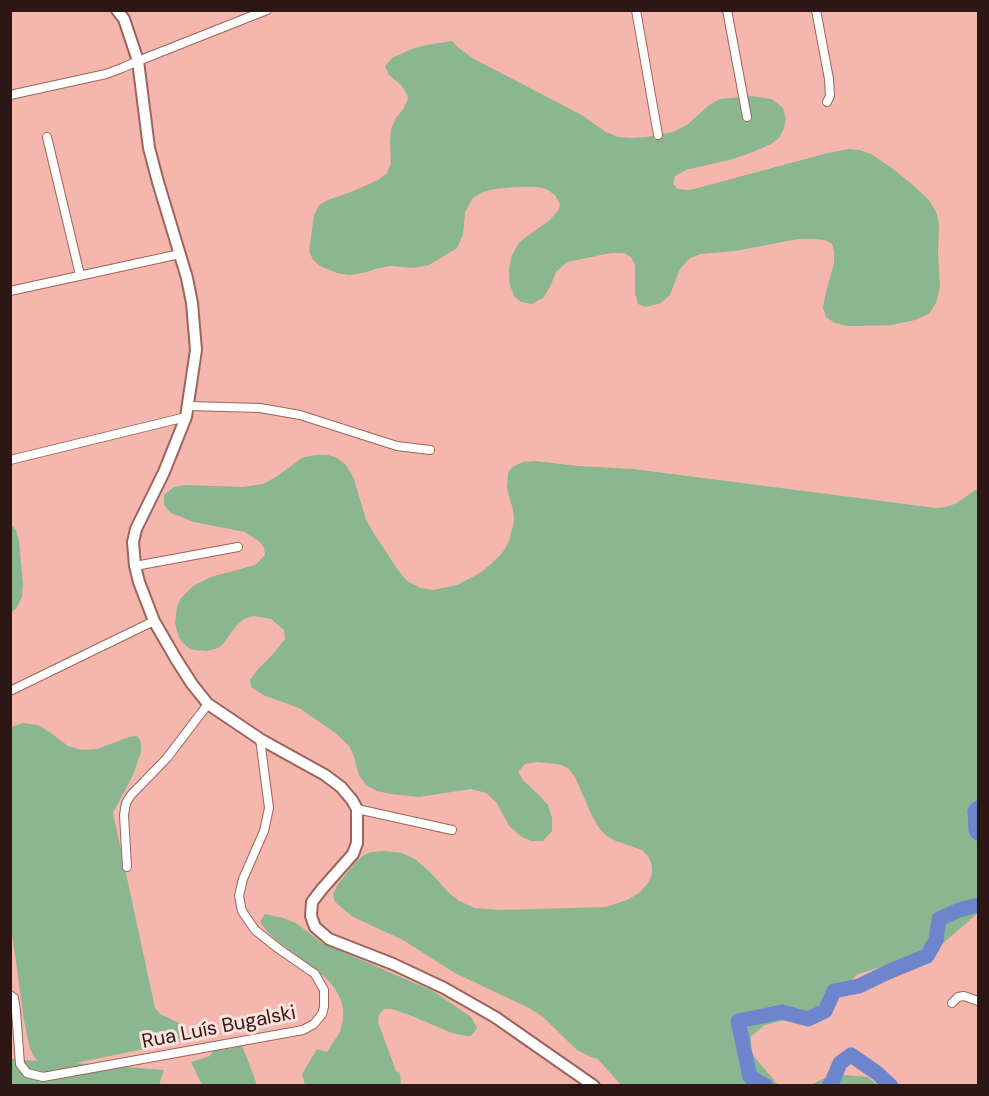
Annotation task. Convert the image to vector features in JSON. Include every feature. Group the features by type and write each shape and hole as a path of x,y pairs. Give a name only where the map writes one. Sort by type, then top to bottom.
{"main road":[{"path":"117,10 124,19 138,61 149,148 187,278 192,303 196,350 188,412 164,472 136,529 133,542 139,582 153,621 192,684 208,704 260,739 326,775 341,787 357,809 357,843 353,854 312,902 310,916 315,927 329,939 393,964 444,988 495,1017 594,1086"}],"street":[{"path":"10,95 106,74 267,10"},
{"path":"636,10 658,135"},
{"path":"727,10 747,117"},
{"path":"816,10 829,79 830,96 827,102"},
{"path":"47,137 80,276"},
{"path":"10,291 180,254"},
{"path":"11,460 188,412 260,408 300,415 397,446 430,450"},
{"path":"135,566 238,547"},
{"path":"10,691 153,621"},
{"path":"127,867 124,815 126,803 167,758 208,704"},
{"name":"Rua Luís Bugalski","path":"10,995 14,998 16,1011 20,1064 27,1073 43,1077 303,1030 314,1024 322,1014 324,1007 324,990 315,974 255,930 242,911 239,896 243,879 264,831 269,808 260,739"},
{"path":"357,809 452,830"},
{"path":"952,1003 958,997 964,996 978,1001"}],"green space":[{"path":"452,41 474,59 580,114 606,132 618,137 647,137 673,132 687,125 709,105 720,99 751,96 772,99 783,108 786,119 779,138 771,144 733,159 686,170 675,176 673,184 678,189 690,190 828,153 849,149 871,154 914,186 929,200 937,214 940,287 936,303 929,314 892,325 847,326 835,323 826,317 823,308 834,263 834,251 832,244 825,240 812,239 798,239 735,251 701,254 690,258 680,269 670,295 661,303 646,307 638,304 635,294 635,265 631,257 624,253 611,253 567,262 556,272 543,298 532,304 521,302 514,296 509,282 512,255 519,243 550,220 559,209 560,204 555,195 546,189 537,187 495,189 473,198 465,212 463,235 457,248 429,265 414,268 391,266 349,275 320,266 313,260 309,251 314,215 319,205 378,180 387,173 391,164 391,129 408,98 401,85 389,75 385,66 392,58 412,49"},
{"path":"328,455 346,465 354,479 366,520 398,570 407,581 421,588 433,590 457,585 480,573 503,552 509,541 514,522 507,488 508,473 512,467 523,462 633,469 936,508 957,503 978,488 978,913 934,951 858,974 818,1012 765,1025 751,1036 751,1053 779,1086 621,1085 598,1059 577,1050 543,1017 529,1008 455,973 403,940 353,917 335,902 333,894 355,863 364,855 372,852 402,853 415,859 459,901 475,908 501,910 606,907 639,893 648,883 652,874 652,866 648,856 642,850 608,837 599,828 575,777 568,768 558,764 537,762 525,764 518,772 548,805 552,818 552,831 543,841 531,841 510,827 496,802 486,793 471,789 419,797 377,791 366,785 359,775 349,746 337,734 299,708 263,695 251,687 250,680 285,639 284,630 271,619 254,616 244,619 223,644 207,651 187,647 179,638 175,623 177,607 181,598 193,586 211,577 255,565 265,555 260,542 245,532 194,522 171,513 164,505 164,495 174,487 186,485 242,487 263,484 302,458"},
{"path":"10,523 16,530 19,541 23,584 22,597 16,609 11,612"},
{"path":"23,723 38,725 68,746 82,750 97,749 129,737 137,736 141,742 141,752 133,775 113,813 155,1008 160,1014 183,1025 187,1033 184,1038 164,1045 75,1063 164,1070 159,1085 11,1085 12,1059 38,1061 30,1049 24,1021 11,928 11,727"},
{"path":"265,914 296,923 322,943 433,991 471,1017 477,1028 471,1036 466,1036 452,1033 392,1009 384,1009 379,1015 378,1022 396,1071 400,1073 401,1085 305,1085 302,1074 317,1049 327,1052 340,1032 343,1008 334,987 325,977 266,930 260,922"},
{"path":"242,1045 257,1085 202,1085 191,1062 210,1056 216,1046 226,1046 229,1049"},
{"path":"832,1074 867,1077 878,1085 811,1085"}],"waterway":[{"path":"978,808 975,811 978,833"},
{"path":"766,1086 750,1077 738,1021 782,1012 808,1019 825,1011 834,991 859,986 927,956 936,940 939,919 978,905"},
{"path":"829,1086 840,1063 851,1055 891,1086"}]}
